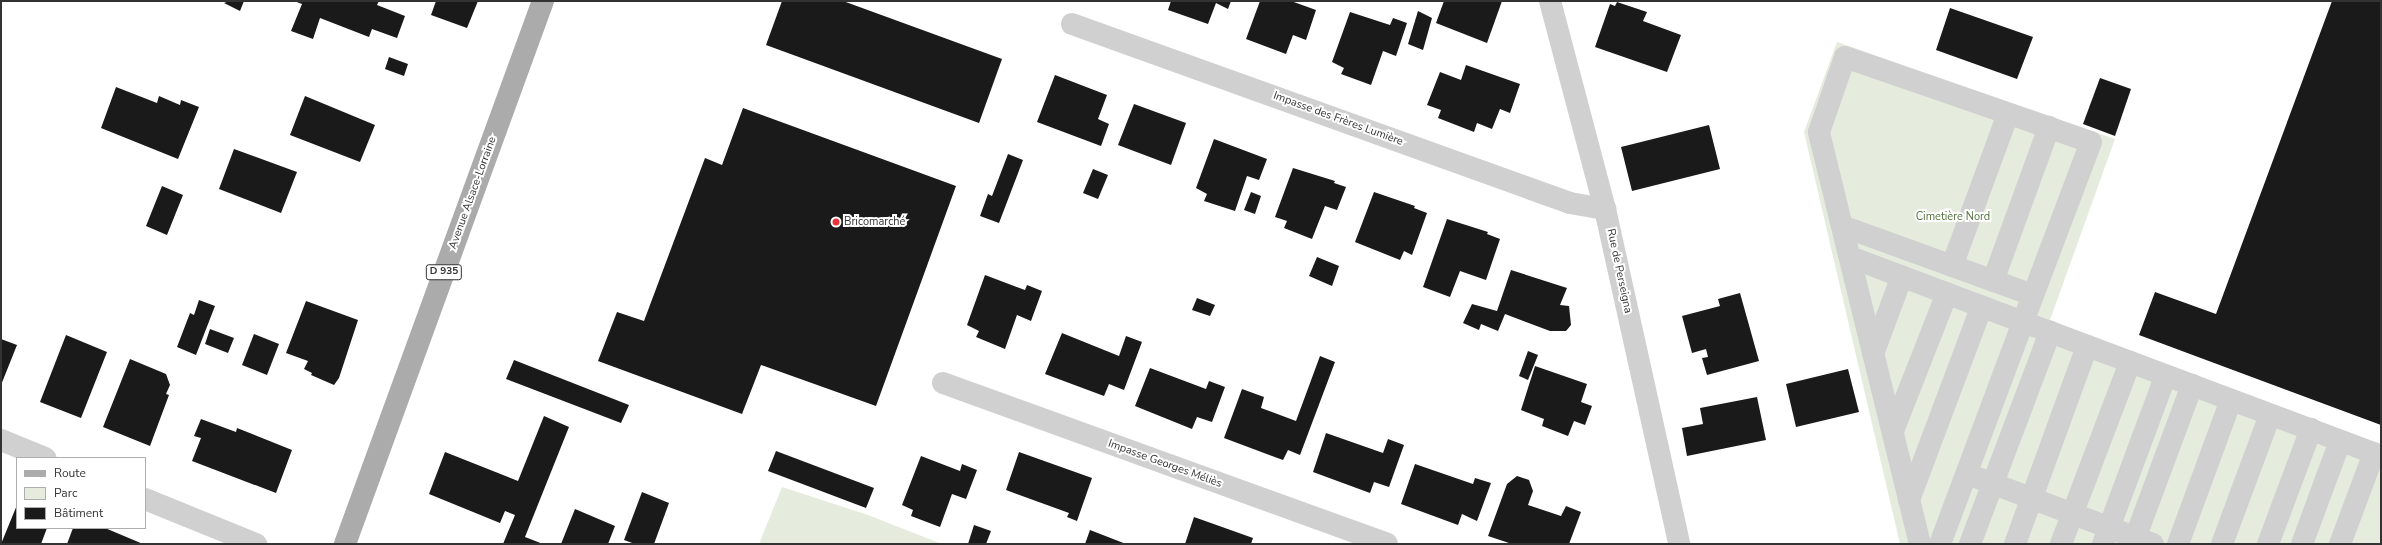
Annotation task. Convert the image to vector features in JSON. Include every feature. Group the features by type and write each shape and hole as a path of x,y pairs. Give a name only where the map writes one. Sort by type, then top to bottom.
{"main road":[{"name":"Avenue Alsace-Lorraine","path":"346,544 543,1"}],"street":[{"name":"Rue de Perseigna","path":"1550,1 1605,209 1679,544"},
{"name":"Impasse des Frères Lumière","path":"1072,24 1570,203 1605,209"},
{"path":"1920,544 1819,132 1845,57 2090,142 1940,544"},
{"path":"1952,266 2008,114"},
{"path":"1993,281 2049,127"},
{"path":"1842,226 2033,295"},
{"path":"1850,257 2270,415 2378,454 2340,544"},
{"path":"1873,354 1902,276"},
{"path":"1893,431 1947,293"},
{"path":"1910,500 1982,306"},
{"path":"1970,544 2050,332"},
{"path":"2015,544 2087,346"},
{"path":"2061,544 2130,362"},
{"path":"2106,536 2166,375"},
{"name":"Impasse Georges Méliès","path":"943,383 1387,544"},
{"path":"1966,474 2072,514 2106,536 2140,542 2192,385"},
{"path":"2178,544 2231,400"},
{"path":"2222,544 2270,415"},
{"path":"2268,544 2311,429"},
{"path":"1,440 43,457"},
{"path":"2302,544 2340,441"},
{"path":"146,499 256,544"}],"green space":[{"name":"Cimetière Nord","path":"1837,42 2115,139 2050,320 2381,445 2381,544 1900,544 1804,132"},
{"path":"782,487 868,515 942,544 759,544"}],"building":[{"path":"229,1 244,1 240,11 224,3"},
{"path":"294,1 379,1 377,5 405,16 397,38 372,29 369,37 320,18 313,39 291,31 302,4"},
{"path":"436,1 478,1 467,28 431,15"},
{"path":"782,1 843,1 1002,59 979,123 766,45"},
{"path":"1171,1 1231,1 1228,9 1216,3 1208,24 1168,10"},
{"path":"1260,1 1291,1 1316,10 1306,40 1293,35 1286,54 1246,39"},
{"path":"1444,1 1502,1 1487,43 1436,23"},
{"path":"2332,1 2381,1 2381,425 2139,335 2155,292 2216,314"},
{"path":"1617,2 1647,12 1643,21 1681,35 1667,72 1595,47 1610,4 1615,6"},
{"path":"1950,8 2033,37 2017,79 1936,50"},
{"path":"1418,11 1432,18 1423,50 1408,44"},
{"path":"1350,12 1390,25 1393,18 1407,23 1396,56 1383,51 1371,85 1341,74 1344,68 1332,62"},
{"path":"389,57 408,64 404,76 385,69"},
{"path":"1466,65 1520,84 1510,113 1500,109 1492,129 1477,123 1474,132 1438,118 1441,110 1427,105 1440,72 1461,80"},
{"path":"1055,75 1107,95 1098,119 1109,124 1101,146 1037,122"},
{"path":"2100,78 2131,89 2115,136 2083,124"},
{"path":"116,87 157,103 159,96 180,105 181,100 199,107 178,159 101,128"},
{"path":"305,96 375,125 360,162 290,135"},
{"path":"1134,104 1186,123 1171,165 1118,145"},
{"path":"743,108 956,186 876,406 761,365 742,414 598,361 617,312 644,321 705,158 722,165"},
{"path":"1709,125 1720,169 1632,191 1621,147"},
{"path":"1214,139 1267,159 1259,180 1247,176 1235,211 1204,201 1207,194 1196,188"},
{"path":"234,149 297,172 281,213 219,189"},
{"path":"1008,154 1023,160 999,223 980,216 988,194 992,196"},
{"path":"1293,168 1335,181 1334,183 1346,187 1337,210 1325,206 1312,239 1284,228 1287,221 1275,217"},
{"path":"1093,169 1108,175 1098,199 1083,193"},
{"path":"162,186 183,195 167,235 146,226"},
{"path":"1251,192 1261,196 1255,214 1244,210"},
{"path":"1374,192 1415,206 1414,208 1427,213 1412,255 1404,251 1400,260 1355,242"},
{"path":"1447,219 1488,232 1487,234 1500,239 1486,280 1460,271 1450,297 1423,287"},
{"path":"1317,257 1339,266 1332,286 1309,276"},
{"path":"1511,270 1567,288 1560,305 1569,306 1571,325 1566,331 1550,331 1505,314 1498,331 1481,324 1479,330 1463,323 1472,304 1497,311"},
{"path":"985,275 1025,290 1027,285 1042,291 1031,321 1017,315 1005,349 976,337 979,331 967,325"},
{"path":"1740,293 1759,361 1707,375 1702,358 1708,357 1706,349 1692,353 1682,316 1720,306 1718,299"},
{"path":"1197,298 1215,305 1210,316 1192,310"},
{"path":"199,300 215,306 196,355 177,347 190,313 194,315"},
{"path":"306,301 358,320 339,378 334,385 311,375 312,373 304,369 308,361 286,353"},
{"path":"210,329 234,338 228,353 205,344"},
{"path":"1062,333 1119,356 1126,336 1142,342 1124,390 1109,384 1104,396 1045,374"},
{"path":"254,334 279,344 267,375 242,365"},
{"path":"66,335 107,352 81,418 40,402"},
{"path":"1,339 17,345 1,385"},
{"path":"1528,351 1538,355 1528,380 1519,376"},
{"path":"1320,356 1335,362 1300,455 1288,450 1283,460 1224,438 1242,389 1264,397 1261,408 1296,421"},
{"path":"130,359 166,374 170,385 166,394 169,395 150,446 103,427"},
{"path":"514,360 629,405 621,423 506,379"},
{"path":"1535,366 1587,384 1581,402 1592,406 1585,425 1574,421 1568,436 1542,426 1544,419 1521,410"},
{"path":"1150,368 1206,389 1209,381 1225,387 1212,422 1197,417 1192,429 1135,406"},
{"path":"1848,369 1859,412 1796,427 1786,384"},
{"path":"1757,397 1766,440 1687,456 1682,428 1703,424 1700,408"},
{"path":"544,416 569,427 525,537 543,544 503,544 515,515 505,511 500,523 429,494 445,452 518,481"},
{"path":"201,419 236,432 237,428 292,450 276,493 192,461 201,438 194,436"},
{"path":"1326,433 1383,453 1388,439 1404,445 1389,487 1374,482 1370,493 1313,472"},
{"path":"776,451 874,488 866,508 768,471"},
{"path":"1019,452 1092,478 1077,521 1067,517 1069,513 1006,490"},
{"path":"921,456 960,471 962,464 977,470 966,499 952,494 940,527 911,516 913,510 902,505"},
{"path":"1415,464 1473,484 1475,478 1491,483 1477,521 1462,514 1458,525 1401,504"},
{"path":"1517,476 1529,480 1533,491 1528,505 1561,516 1566,506 1581,512 1569,544 1512,544 1488,536 1507,484"},
{"path":"642,492 669,503 654,544 635,544 624,540"},
{"path":"16,507 16,529 47,529 41,544 1,544"},
{"path":"575,509 615,526 608,544 561,544"},
{"path":"1194,517 1253,538 1251,544 1185,544"},
{"path":"974,525 991,531 986,544 968,544"},
{"path":"73,529 107,529 143,544 67,544"},
{"path":"1090,530 1126,544 1085,544"}],"place":[{"name":"Bricomarché","path":"836,222"}]}
